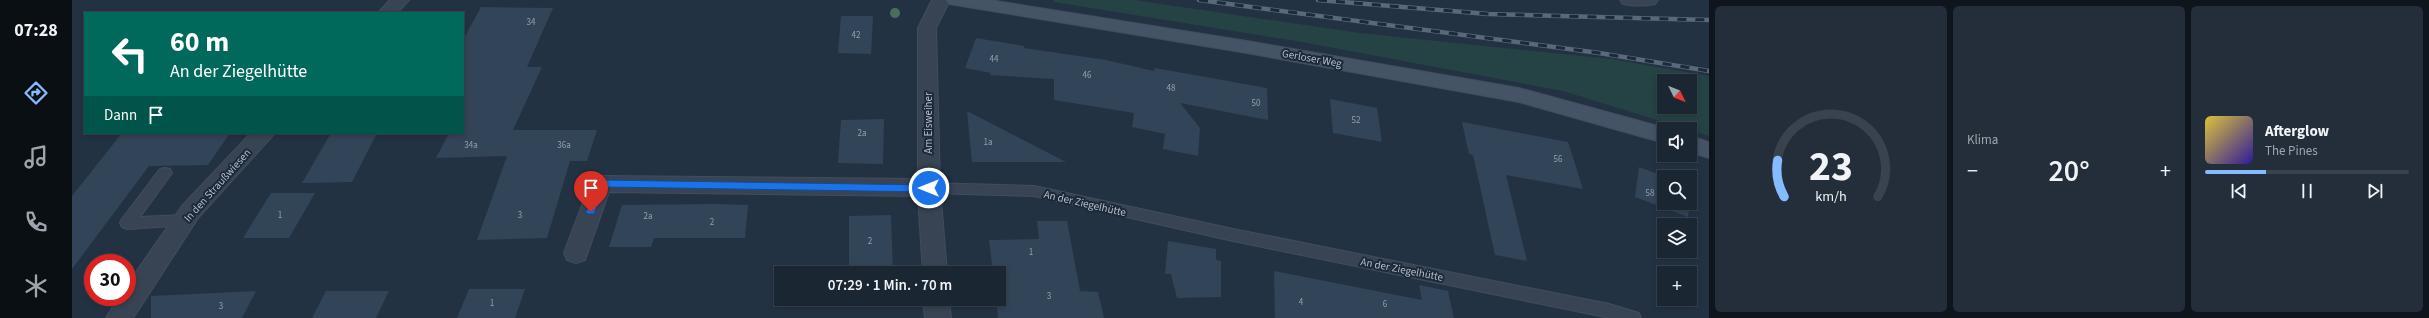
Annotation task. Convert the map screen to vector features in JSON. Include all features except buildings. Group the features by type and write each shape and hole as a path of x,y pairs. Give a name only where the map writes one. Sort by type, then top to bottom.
{"street":[{"path":"388,12 400,0"},
{"name":"Am Eisweiher","path":"934,266 929,188 927,28 941,0"},
{"name":"Gerloser Weg","path":"955,0 1247,47 1519,95 1657,133"},
{"path":"1629,0 1649,0"},
{"name":"In den Straußwiesen","path":"119,318 184,221 263,134"},
{"path":"1697,146 1709,150"},
{"name":"An der Ziegelhütte","path":"576,253 601,184 929,188"},
{"path":"937,306 938,318"}],"lane":[{"path":"165,174 127,223 184,221"},
{"name":"An der Ziegelhütte","path":"929,188 1034,191 1233,235 1602,310 1633,318"}],"green space":[{"path":"1054,0 1134,0 1360,33 1611,59 1709,76 1709,136 1697,132 1697,122 1664,122 1563,91 1302,42 1054,2"}],"railway":[{"path":"1199,0 1599,53 1709,71"},
{"path":"1318,0 1488,14 1709,20"}],"route":[{"path":"591,212 601,184 929,188"}]}
